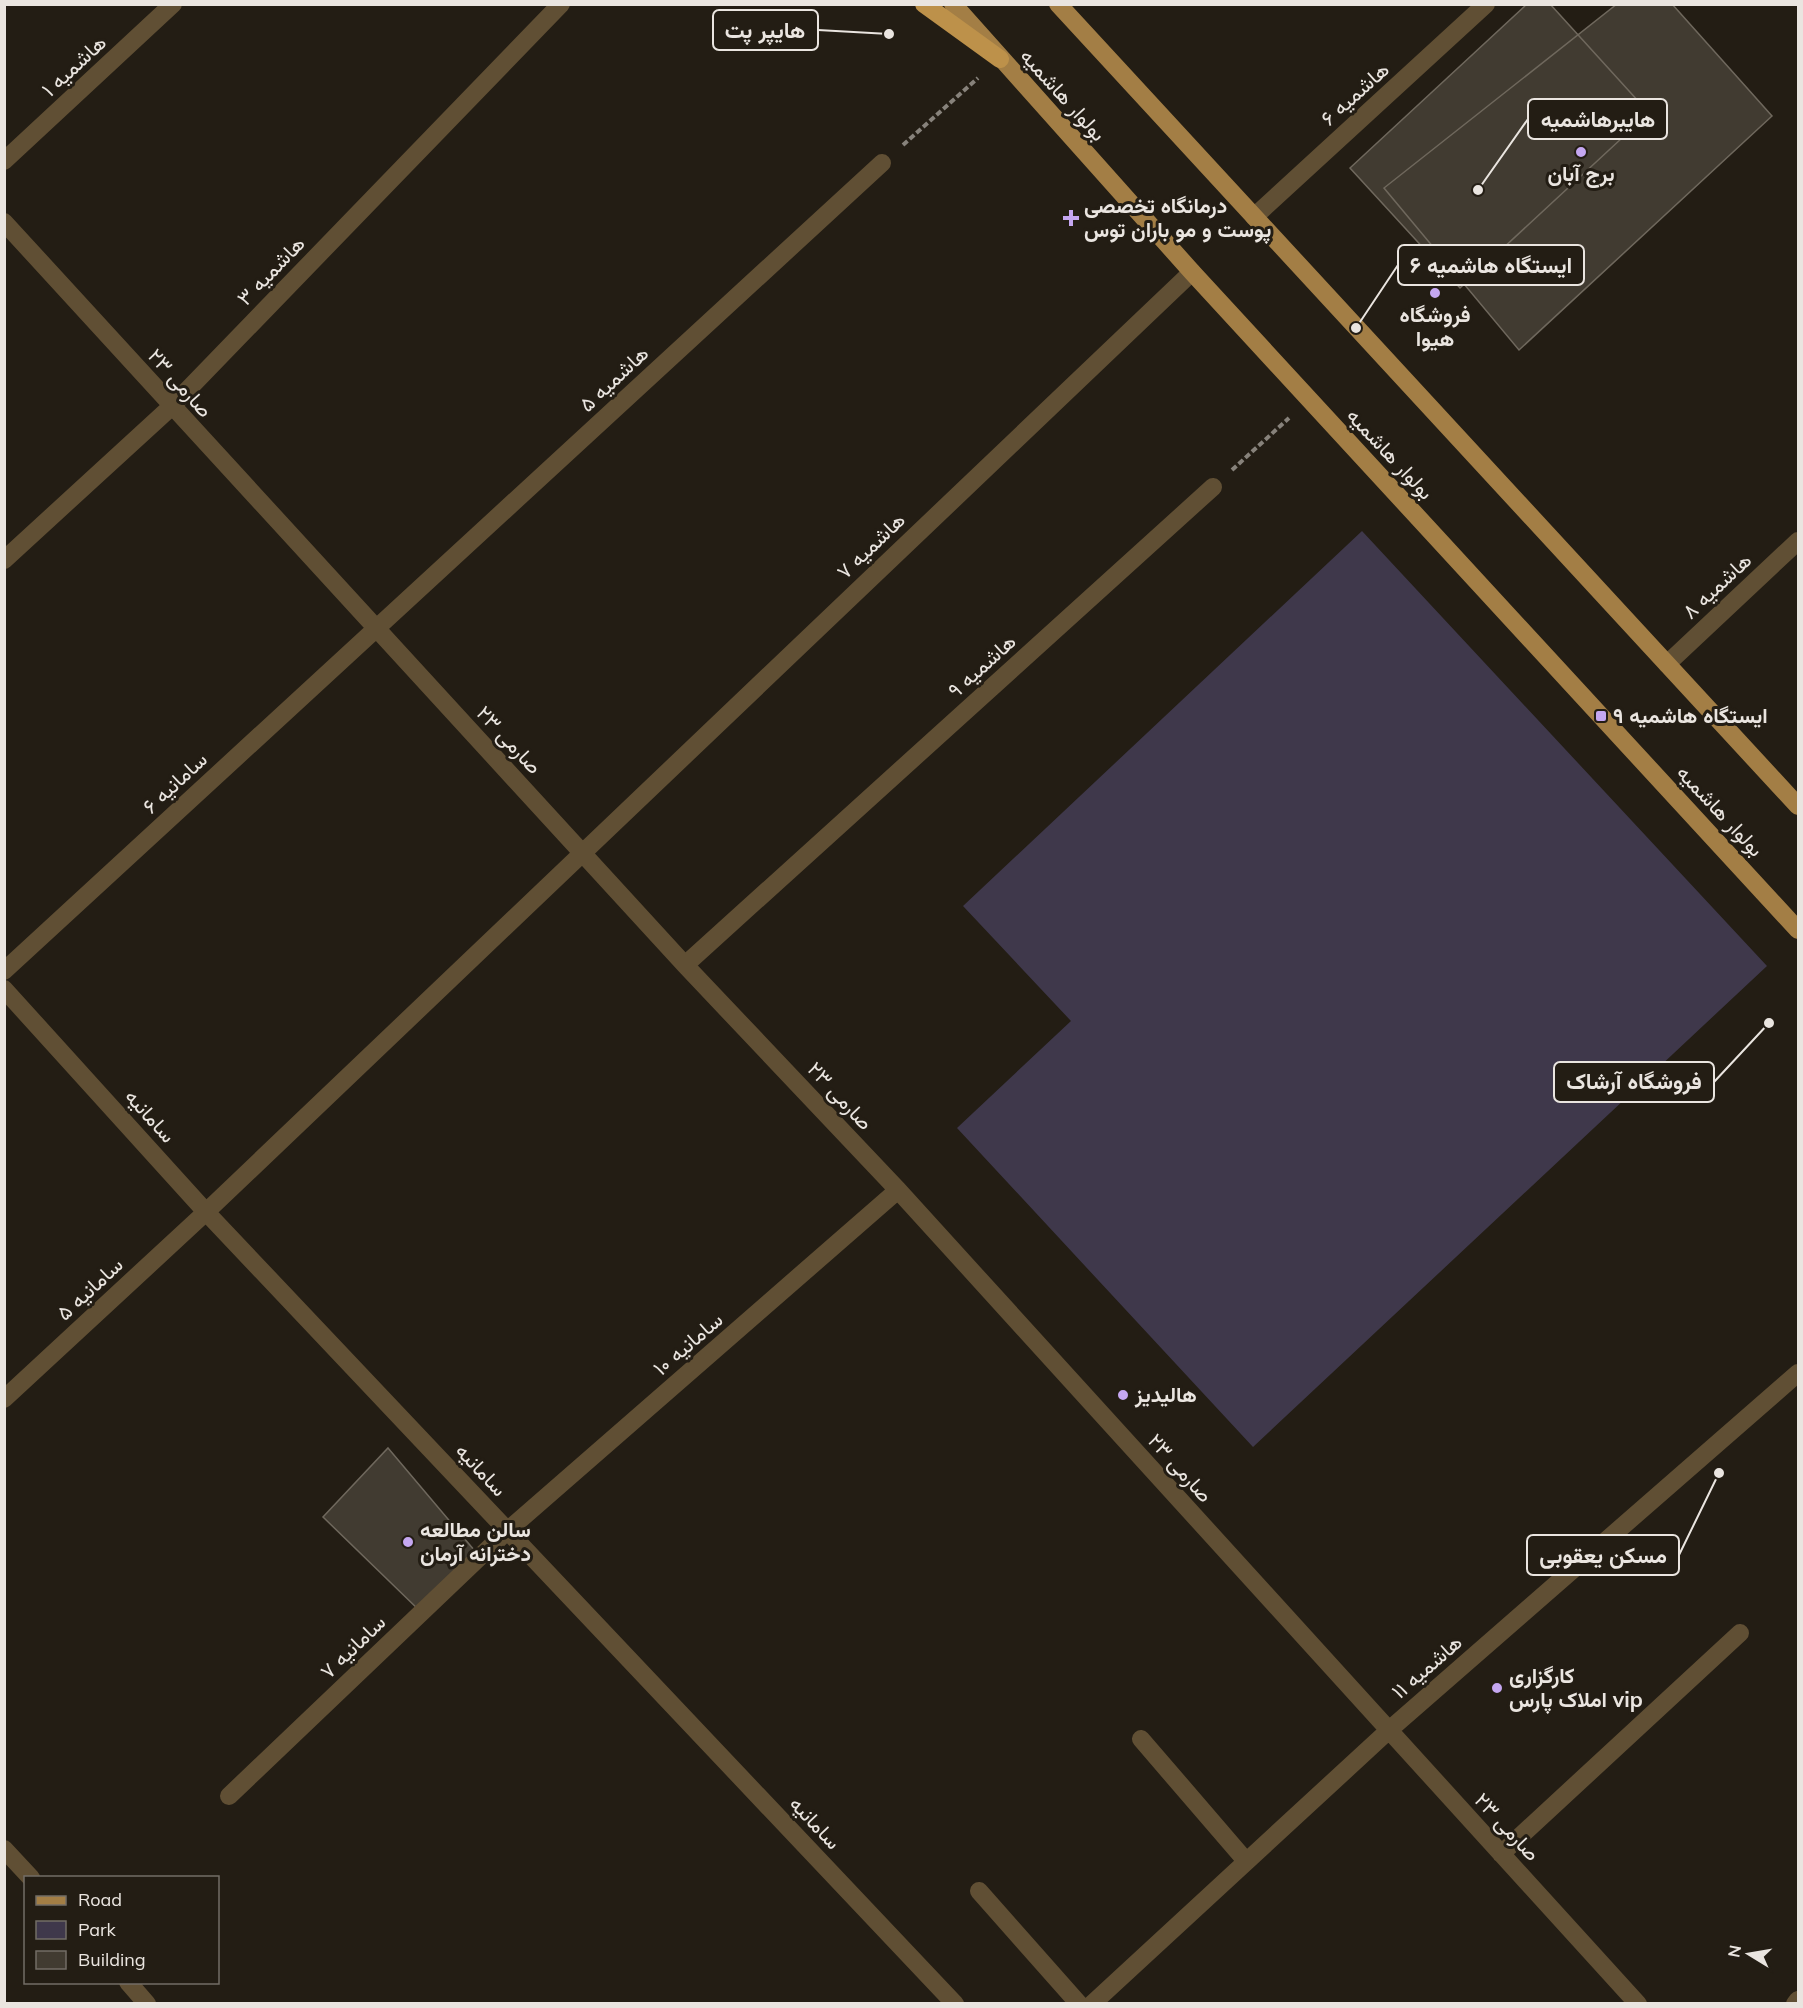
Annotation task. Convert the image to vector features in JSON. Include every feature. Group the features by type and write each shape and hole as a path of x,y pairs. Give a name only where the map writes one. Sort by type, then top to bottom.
{"highway":[{"path":"924,4 1000,59"}],"main road":[{"name":"بولوار هاشمیه","path":"953,4 1192,272 1798,930"},
{"path":"1058,4 1798,806"}],"street":[{"name":"هاشمیه ۱","path":"4,161 173,4"},
{"name":"هاشمیه ۳","path":"4,560 171,406 561,4"},
{"name":"هاشمیه ۶","path":"1254,216 1486,4"},
{"name":"هاشمیه ۵","path":"376,629 882,163"},
{"name":"صارمی ۲۳","path":"4,222 685,965 898,1190 1638,2004"},
{"name":"هاشمیه ۷","path":"206,1212 1192,272"},
{"name":"هاشمیه ۹","path":"685,965 1213,487"},
{"name":"هاشمیه ۸","path":"1666,664 1798,541"},
{"name":"سامانیه ۶","path":"4,970 376,629"},
{"name":"سامانیه","path":"4,989 206,1212 955,2004"},
{"name":"سامانیه ۱۰","path":"507,1531 898,1190"},
{"name":"سامانیه ۵","path":"4,1399 206,1212"},
{"name":"هاشمیه ۱۱","path":"1092,2004 1388,1731 1798,1373"},
{"name":"سامانیه ۷","path":"229,1796 507,1531"},
{"path":"1501,1854 1740,1632"},
{"path":"1141,1739 1246,1861"},
{"path":"4,1849 29,1876"},
{"path":"979,1891 1079,2004"},
{"path":"129,1984 147,2004"},
{"path":"1795,2004 1798,2000"}],"path":[{"path":"882,163 1000,59"},
{"path":"1213,487 1309,399"}],"green space":[{"path":"1362,531 1767,966 1253,1447 957,1128 1071,1021 963,906"}],"building":[{"path":"1527,4 1550,4 1649,113 1460,288 1350,168"},
{"name":"برج آبان","path":"1617,4 1672,4 1772,116 1519,350 1384,188"},
{"name":"سالن مطالعه دخترانه آرمان","path":"388,1448 480,1557 422,1613 323,1517"}],"place":[{"name":"هایپر پت","path":"889,34"},
{"name":"برج آبان","path":"1581,152"},
{"name":"هایبرهاشمیه","path":"1478,190"},
{"name":"درمانگاه تخصصی پوست و مو باران توس","path":"1071,218"},
{"name":"فروشگاه هیوا","path":"1435,293"},
{"name":"ایستگاه هاشمیه ۶","path":"1356,328"},
{"name":"ایستگاه هاشمیه ۹","path":"1601,716"},
{"name":"فروشگاه آرشاک","path":"1769,1023"},
{"name":"هالیدیز","path":"1123,1395"},
{"name":"مسکن یعقوبی","path":"1719,1473"},
{"name":"سالن مطالعه دخترانه آرمان","path":"408,1542"},
{"name":"کارگزاری املاک پارس vip","path":"1497,1688"}]}
